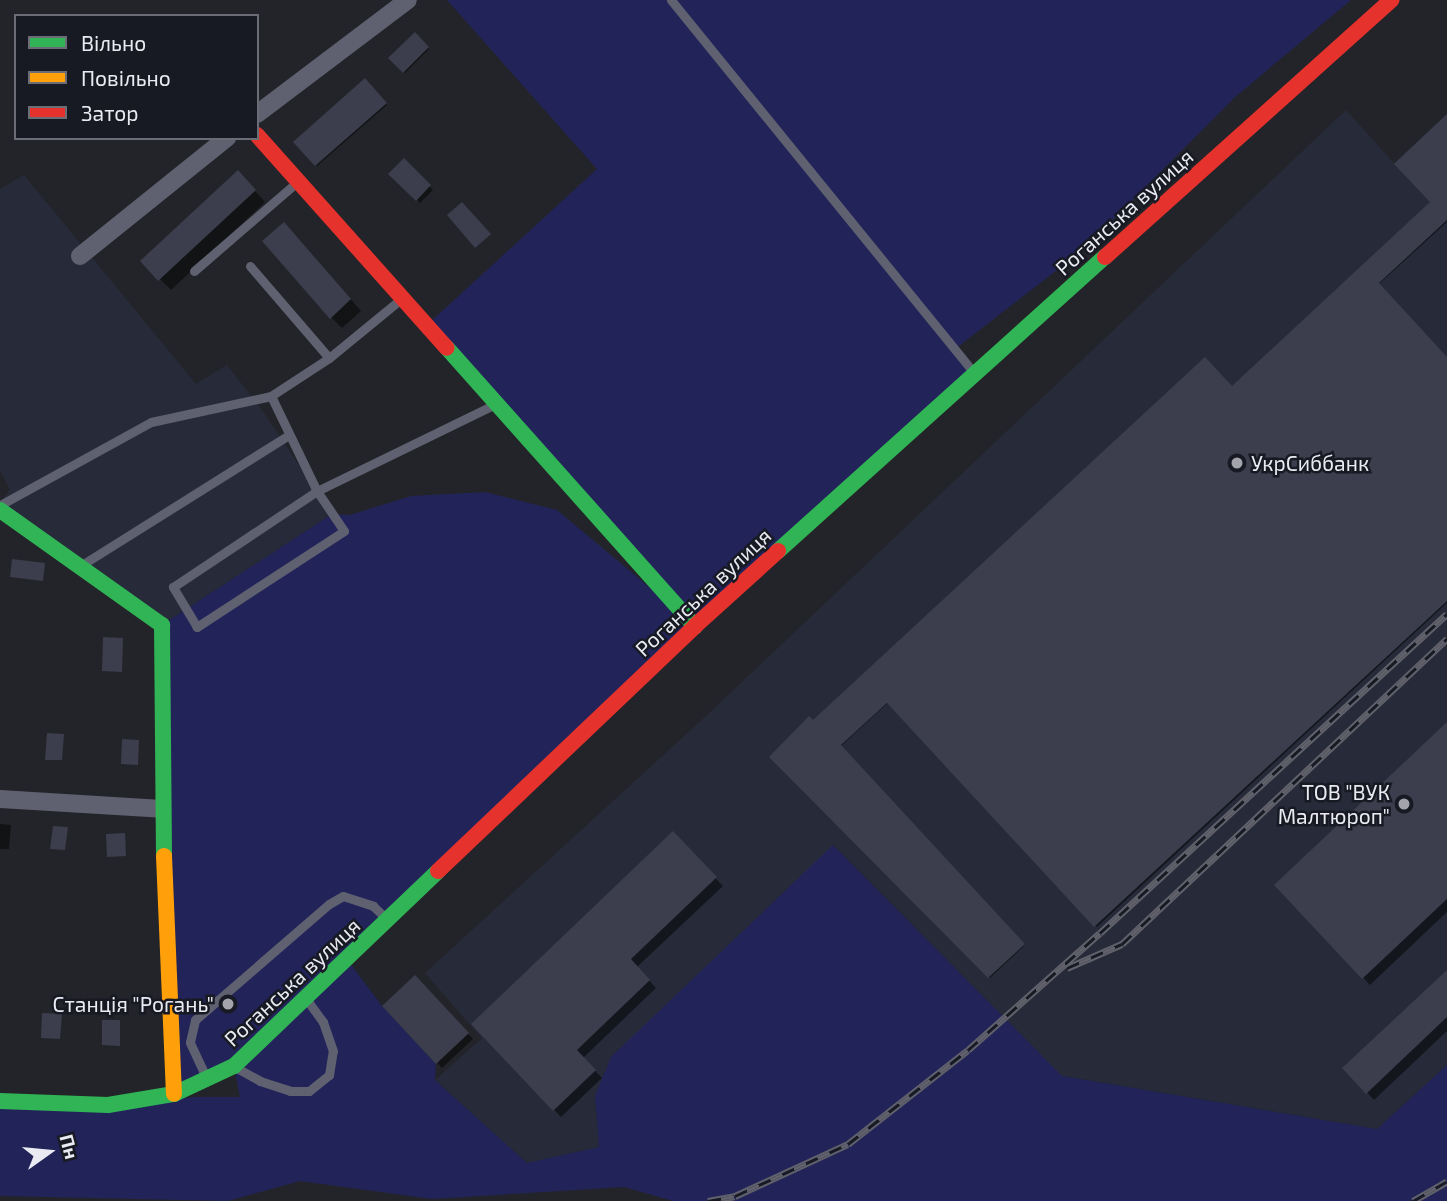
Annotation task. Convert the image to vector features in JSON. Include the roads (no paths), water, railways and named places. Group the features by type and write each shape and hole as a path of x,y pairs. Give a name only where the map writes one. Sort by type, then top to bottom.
{"street":[{"path":"259,112 408,0"},
{"name":"Роганська вулиця","path":"0,1101 108,1105 174,1094 234,1066 695,626 1391,0"},
{"path":"259,137 695,626"},
{"path":"80,256 225,140"},
{"path":"0,510 162,625 162,808 174,1094"},
{"path":"0,799 162,808"}],"lane":[{"path":"671,0 975,374"},
{"path":"194,271 298,181"},
{"path":"250,266 329,358"},
{"path":"0,505 151,422 271,396 329,358 402,298"},
{"path":"271,396 317,491 344,531 197,627 173,587 317,491 497,404"},
{"path":"78,567 289,435"},
{"path":"206,1079 190,1042 195,1020 329,904 342,896 373,906 388,920"},
{"path":"234,1066 260,1081 290,1091 309,1091 329,1075 333,1051 323,1022 305,998"}],"railway":[{"path":"708,1201 735,1196 848,1144 968,1050 1100,933 1447,614"},
{"path":"1067,968 1122,944 1447,639"},
{"path":"1413,1201 1447,1181"}],"place":[{"name":"УкрСиббанк","path":"1237,463"},
{"name":"ТОВ \"ВУК Малтюроп\"","path":"1404,804"},
{"name":"Станція \"Рогань\"","path":"228,1004"}]}
